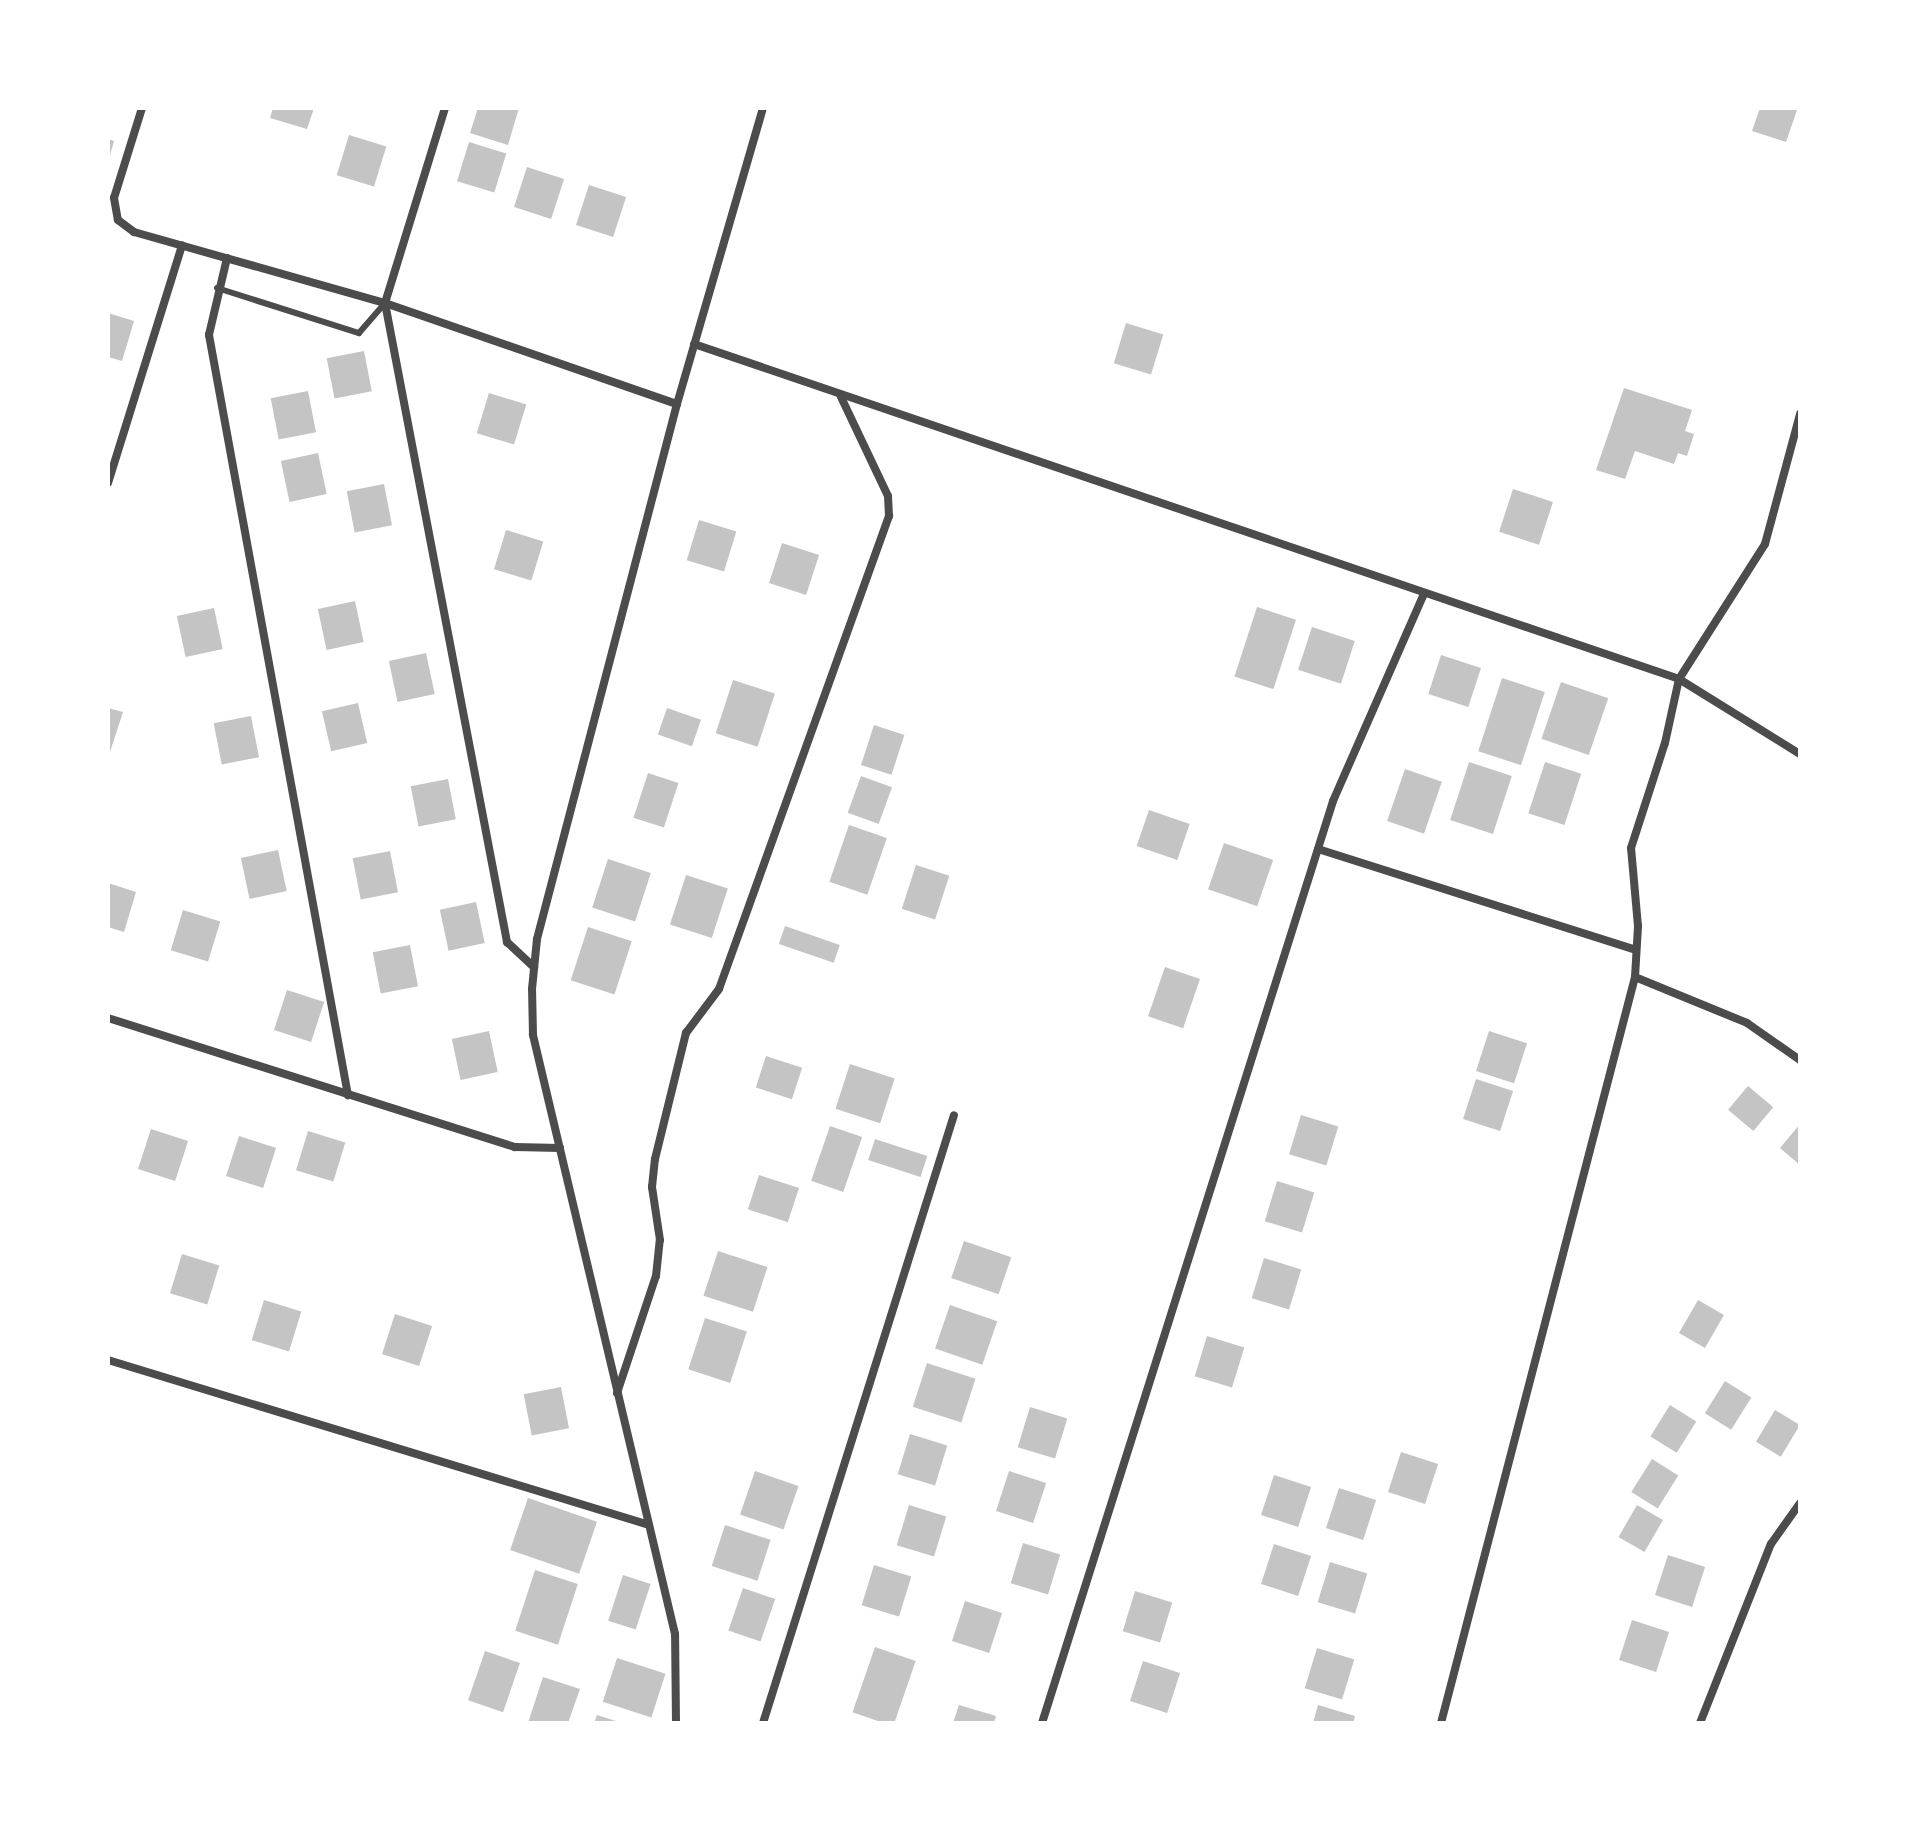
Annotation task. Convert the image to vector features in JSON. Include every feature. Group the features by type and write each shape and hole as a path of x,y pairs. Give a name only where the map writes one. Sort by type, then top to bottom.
{"street":[{"path":"142,108 114,198 118,220 134,232 385,303 677,404"},
{"path":"445,108 385,303 507,942 534,967"},
{"path":"676,1723 675,1634 646,1524 533,1035 534,967 537,939 677,404 763,108"},
{"path":"108,483 182,245"},
{"path":"227,258 217,288 209,335 348,1095"},
{"path":"694,344 1423,596 1679,679 1800,754"},
{"path":"617,1394 656,1276 655,1159 686,1033 719,989 889,516 888,496 841,397"},
{"path":"1441,1723 1635,977 1634,949 1638,926 1631,848 1665,743 1679,679 1765,544 1800,414"},
{"path":"1042,1723 1333,801 1423,596"},
{"path":"1318,849 1634,949"},
{"path":"1635,977 1747,1023 1800,1060"},
{"path":"108,1018 515,1147 560,1148"},
{"path":"763,1723 954,1115"},
{"path":"108,1360 646,1524"},
{"path":"1700,1723 1771,1544 1800,1503"}],"lane":[{"path":"217,288 359,333 385,303"}],"building":[{"path":"273,108 314,108 307,129 270,118"},
{"path":"478,108 519,108 508,145 470,133"},
{"path":"1760,108 1797,110 1786,142 1752,131"},
{"path":"349,135 386,146 374,187 337,175"},
{"path":"108,139 114,141 109,159 108,159"},
{"path":"469,142 506,153 494,193 457,181"},
{"path":"527,167 564,179 551,219 514,207"},
{"path":"589,185 626,197 613,237 576,225"},
{"path":"108,313 134,321 122,361 108,357"},
{"path":"1126,323 1163,334 1151,375 1114,363"},
{"path":"364,351 372,391 335,398 327,358"},
{"path":"1624,388 1692,410 1685,431 1694,434 1687,456 1678,453 1674,464 1635,451 1625,479 1596,470"},
{"path":"308,391 316,432 279,439 271,398"},
{"path":"489,393 526,404 514,445 477,433"},
{"path":"318,453 327,494 290,502 281,461"},
{"path":"384,484 392,525 355,532 347,491"},
{"path":"1513,489 1553,502 1539,545 1499,532"},
{"path":"699,520 736,531 724,572 687,560"},
{"path":"506,530 543,541 531,581 494,569"},
{"path":"782,543 819,555 806,595 769,583"},
{"path":"355,601 364,642 327,650 318,609"},
{"path":"1257,607 1296,620 1273,689 1234,676"},
{"path":"214,608 223,649 186,657 177,616"},
{"path":"1312,627 1355,641 1341,684 1298,670"},
{"path":"426,653 435,694 398,702 389,661"},
{"path":"1441,655 1481,668 1468,707 1428,694"},
{"path":"1502,678 1545,692 1521,765 1478,751"},
{"path":"733,680 775,694 758,747 716,733"},
{"path":"1561,682 1608,698 1589,755 1541,739"},
{"path":"358,703 367,743 331,751 322,711"},
{"path":"108,708 123,712 110,752 108,751"},
{"path":"667,708 701,720 692,746 658,734"},
{"path":"251,716 259,757 222,764 214,723"},
{"path":"874,725 904,735 891,775 861,765"},
{"path":"1469,762 1512,776 1493,834 1450,820"},
{"path":"1545,762 1581,774 1564,825 1528,813"},
{"path":"1405,769 1442,782 1424,834 1387,821"},
{"path":"648,773 678,783 664,828 633,818"},
{"path":"861,776 892,787 879,824 848,813"},
{"path":"448,779 456,819 419,826 411,786"},
{"path":"1149,810 1190,824 1177,860 1137,846"},
{"path":"849,825 887,838 867,895 829,882"},
{"path":"1224,843 1273,860 1257,906 1208,889"},
{"path":"278,850 287,891 250,899 241,858"},
{"path":"390,851 398,892 361,899 353,858"},
{"path":"608,859 651,873 635,921 592,908"},
{"path":"916,865 949,876 935,920 902,909"},
{"path":"686,875 728,889 712,938 670,924"},
{"path":"108,883 136,892 124,932 108,927"},
{"path":"476,902 485,943 449,951 440,910"},
{"path":"183,910 220,921 208,962 171,950"},
{"path":"785,926 840,945 834,963 779,944"},
{"path":"588,927 632,941 614,994 571,980"},
{"path":"410,945 418,986 381,993 373,952"},
{"path":"1165,967 1200,979 1183,1028 1148,1016"},
{"path":"287,990 324,1002 311,1042 274,1030"},
{"path":"489,1031 498,1072 461,1080 452,1039"},
{"path":"1489,1031 1527,1043 1514,1083 1476,1071"},
{"path":"766,1056 802,1068 792,1099 756,1087"},
{"path":"850,1064 895,1079 880,1123 835,1109"},
{"path":"1476,1079 1513,1091 1500,1131 1463,1119"},
{"path":"1748,1086 1773,1107 1753,1131 1728,1110"},
{"path":"1301,1115 1338,1126 1326,1166 1289,1154"},
{"path":"1800,1124 1800,1165 1780,1148"},
{"path":"830,1126 862,1137 843,1192 811,1181"},
{"path":"151,1129 188,1141 175,1181 138,1169"},
{"path":"308,1131 345,1142 333,1182 296,1170"},
{"path":"239,1136 276,1148 263,1188 226,1176"},
{"path":"875,1139 927,1156 921,1177 868,1160"},
{"path":"759,1175 799,1188 788,1222 748,1209"},
{"path":"1277,1181 1314,1192 1302,1233 1265,1221"},
{"path":"964,1241 1011,1257 999,1294 951,1278"},
{"path":"718,1251 767,1267 753,1312 703,1296"},
{"path":"182,1254 219,1265 207,1305 170,1293"},
{"path":"1264,1258 1301,1269 1289,1310 1252,1298"},
{"path":"264,1300 301,1311 289,1352 252,1340"},
{"path":"1698,1300 1724,1315 1705,1348 1679,1333"},
{"path":"950,1305 997,1321 982,1365 935,1348"},
{"path":"395,1314 432,1326 419,1366 382,1354"},
{"path":"705,1318 747,1332 730,1383 688,1369"},
{"path":"1207,1336 1244,1347 1232,1388 1195,1376"},
{"path":"927,1363 976,1379 961,1423 913,1407"},
{"path":"1725,1381 1751,1397 1731,1430 1705,1413"},
{"path":"561,1387 569,1428 532,1435 524,1394"},
{"path":"1670,1405 1696,1421 1677,1453 1650,1436"},
{"path":"1030,1407 1067,1418 1055,1459 1018,1447"},
{"path":"1775,1410 1800,1425 1781,1457 1756,1442"},
{"path":"910,1434 947,1445 935,1486 898,1474"},
{"path":"1401,1452 1438,1464 1425,1504 1388,1492"},
{"path":"1652,1459 1678,1475 1658,1509 1631,1492"},
{"path":"755,1471 798,1486 784,1529 740,1514"},
{"path":"1009,1471 1046,1483 1033,1523 996,1511"},
{"path":"1274,1475 1311,1487 1298,1527 1261,1515"},
{"path":"1339,1488 1376,1500 1363,1540 1326,1528"},
{"path":"528,1498 597,1522 579,1574 510,1550"},
{"path":"909,1505 946,1516 934,1557 897,1545"},
{"path":"1637,1505 1663,1520 1644,1552 1618,1537"},
{"path":"725,1525 771,1540 757,1581 712,1566"},
{"path":"1023,1543 1060,1554 1048,1595 1011,1583"},
{"path":"1274,1544 1311,1556 1298,1596 1261,1584"},
{"path":"1668,1555 1705,1567 1692,1607 1655,1595"},
{"path":"1330,1562 1367,1573 1355,1614 1318,1602"},
{"path":"874,1565 911,1576 899,1617 862,1605"},
{"path":"535,1570 578,1584 558,1645 515,1631"},
{"path":"623,1575 651,1584 636,1630 608,1621"},
{"path":"743,1588 775,1599 760,1642 728,1631"},
{"path":"1135,1591 1172,1602 1160,1643 1123,1631"},
{"path":"965,1601 1002,1613 989,1653 952,1641"},
{"path":"1632,1620 1669,1632 1656,1672 1619,1660"},
{"path":"875,1647 916,1661 894,1723 884,1723 853,1712"},
{"path":"1317,1648 1354,1659 1342,1700 1305,1688"},
{"path":"485,1651 520,1663 503,1712 468,1700"},
{"path":"617,1658 666,1674 651,1718 603,1702"},
{"path":"1143,1661 1180,1673 1167,1713 1130,1701"},
{"path":"543,1677 580,1689 568,1723 528,1723"},
{"path":"959,1705 996,1716 994,1723 953,1723"},
{"path":"1318,1705 1355,1716 1353,1723 1313,1723"},
{"path":"597,1715 619,1722 619,1723 594,1723"}]}
